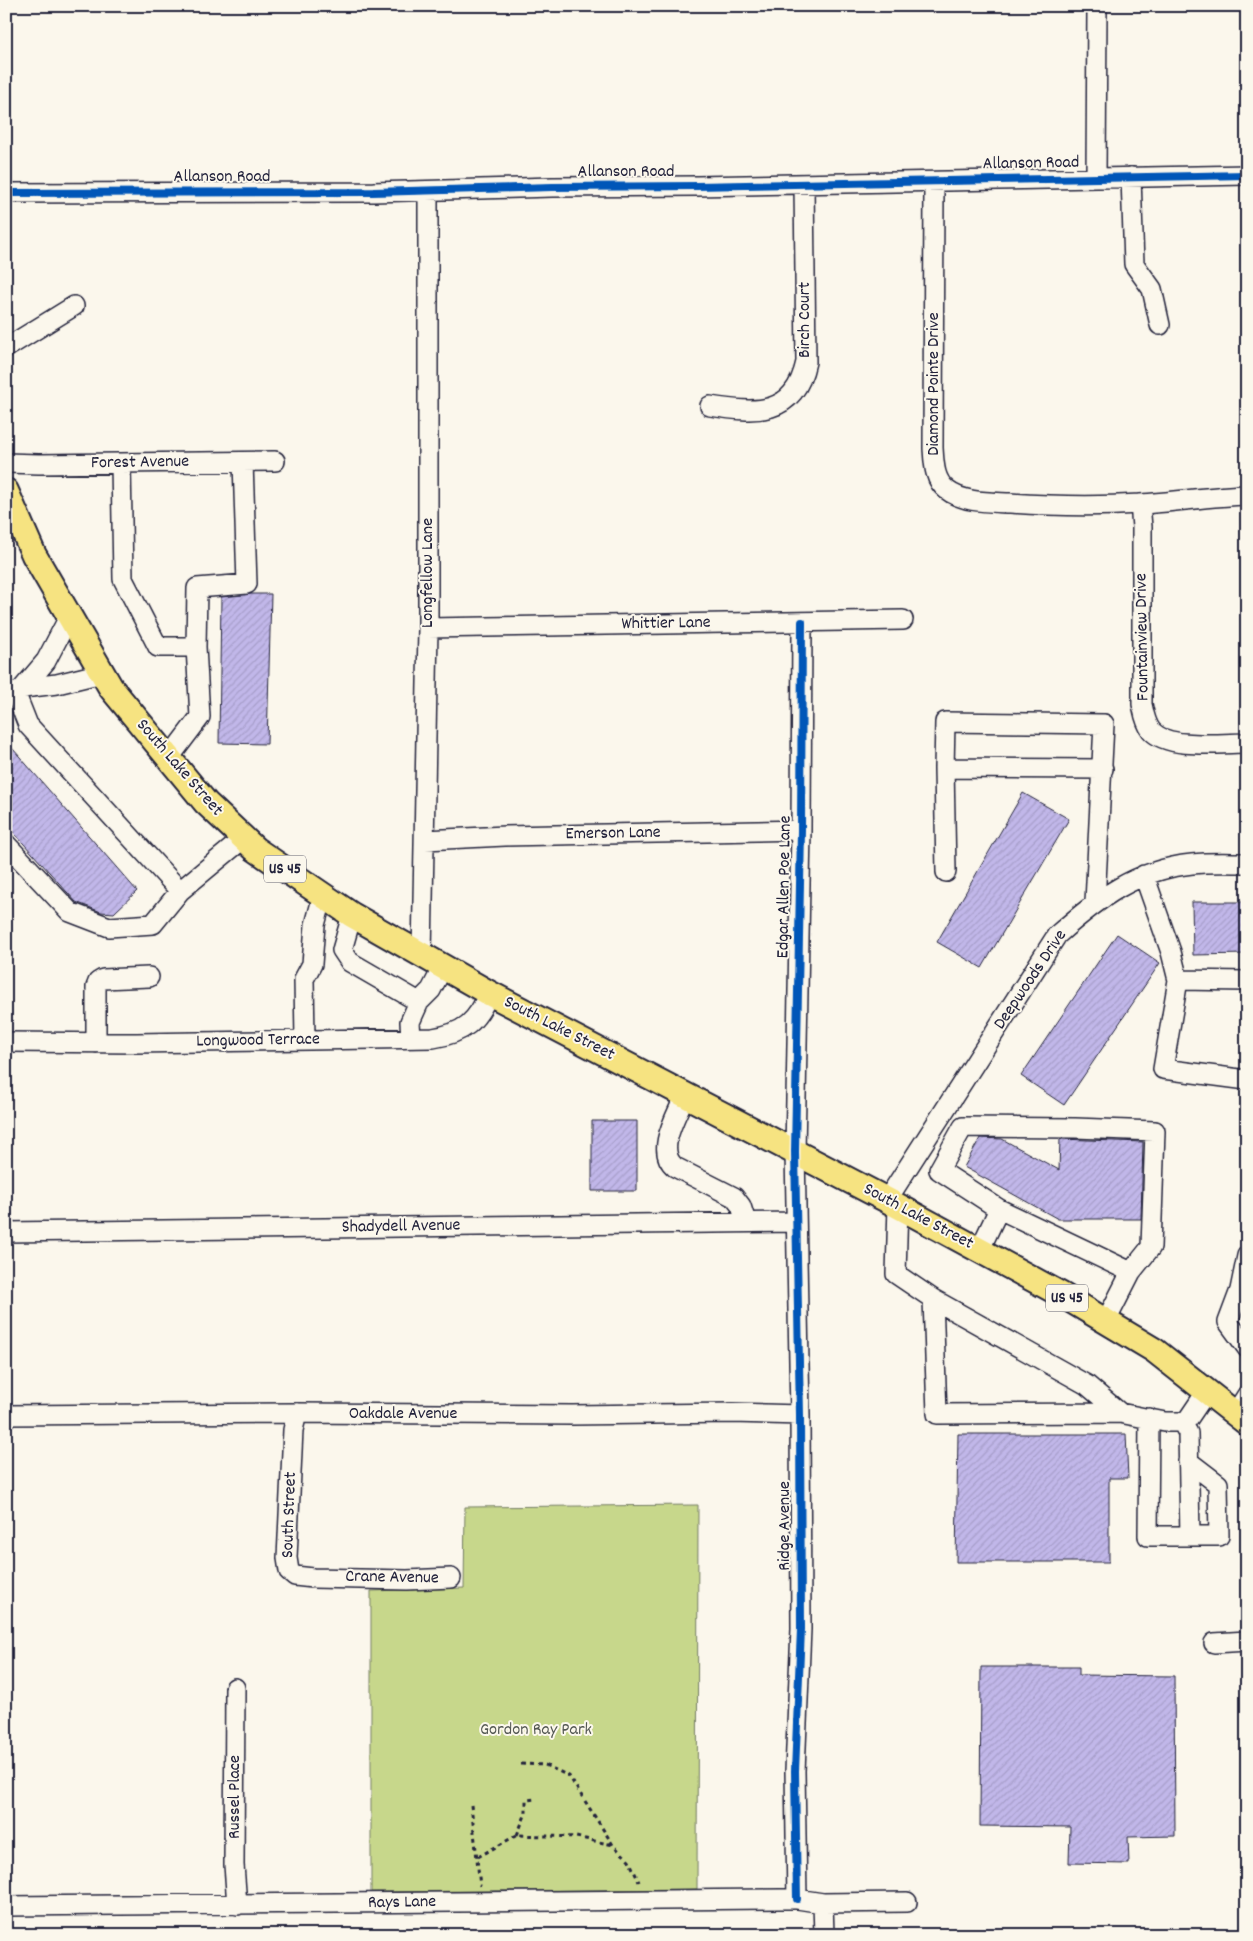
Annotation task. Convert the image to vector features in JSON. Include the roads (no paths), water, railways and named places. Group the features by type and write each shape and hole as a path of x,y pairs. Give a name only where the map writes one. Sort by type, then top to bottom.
{"main road":[{"name":"South Lake Street","path":"6,491 34,555 111,688 206,803 255,849 352,915 489,993 980,1249 1154,1350 1207,1391 1243,1411"}],"street":[{"path":"1096,178 1097,6"},
{"name":"Allanson Road","path":"6,193 428,191 552,187 934,182 1247,175"},
{"path":"1131,178 1134,264 1152,288 1160,325"},
{"name":"Diamond Pointe Drive","path":"934,182 933,448 935,470 939,481 948,491 964,498 984,502 1064,506 1140,504 1247,495"},
{"name":"Birch Court","path":"710,406 739,411 771,409 788,398 798,387 803,377 806,362 804,184"},
{"name":"Longfellow Lane","path":"422,955 428,628 428,191"},
{"path":"6,348 74,306"},
{"name":"Forest Avenue","path":"6,463 275,461"},
{"path":"169,758 200,716 196,647 197,588 247,584 243,462"},
{"path":"121,463 123,579 158,648 196,647"},
{"name":"Fountainview Drive","path":"1140,504 1142,527 1142,704 1145,718 1152,731 1162,738 1185,743 1247,743"},
{"path":"15,691 46,661 69,617"},
{"name":"Whittier Lane","path":"428,628 903,620"},
{"name":"Edgar Allen Poe Lane","path":"795,1152 801,830 802,622"},
{"path":"15,691 57,684 102,673"},
{"path":"15,691 28,725 180,891"},
{"path":"946,872 945,722 1104,724 1095,902"},
{"path":"944,768 1102,769"},
{"name":"Emerson Lane","path":"425,840 505,836 801,830"},
{"path":"6,844 70,912 110,927 153,924 180,891 244,838"},
{"name":"Deepwoods Drive","path":"893,1202 929,1135 1057,935 1095,902 1130,881 1157,870 1193,864 1247,863"},
{"path":"1144,875 1171,952 1178,980 1163,1069 1247,1080"},
{"path":"305,1040 304,979 312,964 315,925 323,895"},
{"path":"352,915 342,950 350,962 418,1002"},
{"path":"411,1038 410,1022 418,1002 431,990 443,967"},
{"path":"96,1043 96,987 98,982 103,978 149,977"},
{"path":"1178,980 1247,981"},
{"name":"Longwood Terrace","path":"6,1042 96,1043 434,1038 451,1035 468,1026 482,1010 489,993"},
{"path":"686,1095 667,1142 669,1162 675,1167 734,1197 741,1206 746,1222"},
{"path":"1106,1321 1131,1272 1152,1247 1155,1131 963,1127 939,1170 999,1209 1131,1272"},
{"path":"929,1135 952,1147"},
{"name":"Ridge Avenue","path":"795,1152 800,1415 801,1629 795,1771 798,1899"},
{"path":"893,1202 896,1274 933,1299 1088,1385 1120,1413"},
{"path":"980,1249 999,1209"},
{"name":"Shadydell Avenue","path":"6,1232 796,1222"},
{"path":"1247,1256 1243,1290 1228,1322 1247,1348"},
{"path":"933,1299 937,1414 1120,1413 1165,1422 1182,1422 1188,1419 1207,1391"},
{"name":"Oakdale Avenue","path":"6,1415 83,1416 297,1413 572,1415 732,1413 800,1415"},
{"name":"South Street","path":"297,1413 294,1430 287,1558 289,1571 295,1576 334,1577"},
{"path":"1149,1418 1148,1536 1219,1536 1218,1484 1188,1461"},
{"path":"1182,1422 1188,1433 1190,1536"},
{"name":"Crane Avenue","path":"334,1577 408,1580 451,1578"},
{"path":"1214,1642 1247,1642"},
{"name":"Russel Place","path":"235,1688 234,1865 237,1905"},
{"path":"798,1899 823,1903 907,1902"},
{"name":"Rays Lane","path":"6,1906 798,1899"},
{"path":"823,1903 824,1935"}],"park label":[{"name":"Gordon Ray Park","path":"536,1730"}]}
